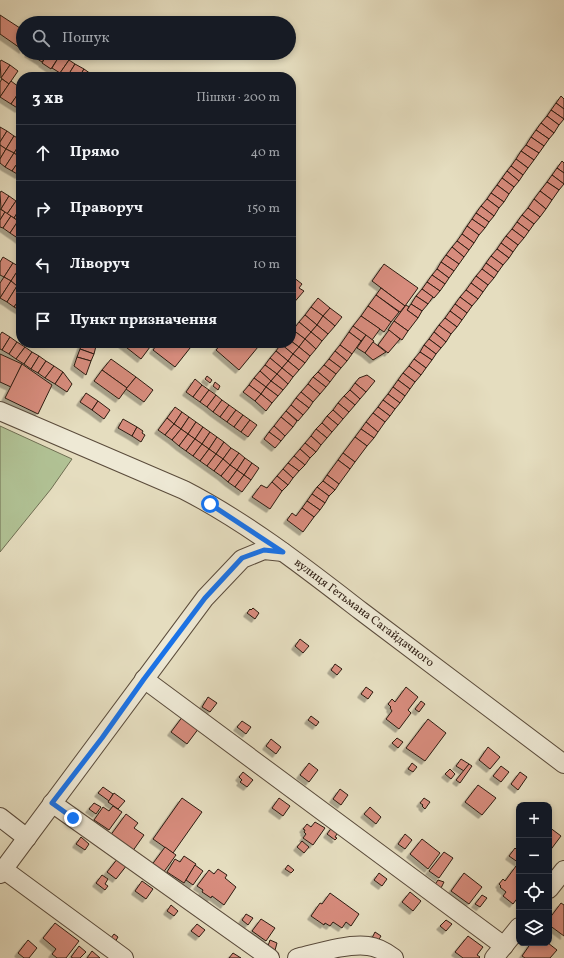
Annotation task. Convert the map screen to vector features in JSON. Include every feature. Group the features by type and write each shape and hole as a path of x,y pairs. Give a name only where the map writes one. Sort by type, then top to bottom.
{"street":[{"name":"вулиця Гетьмана Сагайдачного","path":"0,411 184,490 233,517 283,552 564,764"},
{"path":"124,958 1,872 205,598 242,558 264,550 283,552"},
{"path":"144,679 499,952 516,931"},
{"path":"52,803 270,958"},
{"path":"0,817 27,838"},
{"path":"552,885 564,870"},
{"path":"297,958 330,950 370,946 380,949 394,958"}],"green space":[{"path":"0,426 72,459 51,489 0,552"}],"building":[{"path":"0,15 16,25 16,45 0,34"},
{"path":"1,60 10,65 1,78 0,62"},
{"path":"44,60 57,60 51,69 42,63"},
{"path":"57,60 69,60 61,72 52,68"},
{"path":"69,60 75,64 70,72 61,72"},
{"path":"75,64 84,69 82,72 70,72"},
{"path":"10,65 18,71 9,84 1,78"},
{"path":"2,79 9,84 0,97 0,82"},
{"path":"11,81 16,85 16,97 11,104 0,97"},
{"path":"561,96 564,99 564,109 556,103"},
{"path":"16,97 16,107 11,104"},
{"path":"556,103 564,109 564,119 551,110"},
{"path":"551,110 564,119 559,125 547,116"},
{"path":"547,116 559,125 554,133 541,123"},
{"path":"541,123 554,133 549,139 536,130"},
{"path":"0,127 7,131 0,142"},
{"path":"536,130 549,139 544,146 531,137"},
{"path":"7,131 14,136 6,149 0,145 0,142"},
{"path":"14,136 16,137 16,150 14,153 6,149"},
{"path":"531,137 544,146 539,153 526,145"},
{"path":"0,145 6,149 0,159"},
{"path":"526,145 539,153 534,160 521,151"},
{"path":"6,149 14,153 5,167 0,163 0,159"},
{"path":"521,151 534,160 528,168 516,159"},
{"path":"14,153 16,154 16,165 12,171 5,167"},
{"path":"516,159 528,168 523,175 511,166"},
{"path":"562,161 564,163 564,173 557,168"},
{"path":"16,165 16,173 12,171"},
{"path":"511,166 523,175 519,181 507,171"},
{"path":"557,168 564,173 564,184 552,175"},
{"path":"507,171 519,181 514,187 502,178"},
{"path":"552,175 564,184 559,190 547,182"},
{"path":"502,178 514,187 509,194 497,185"},
{"path":"547,182 559,190 552,200 540,191"},
{"path":"497,185 509,194 504,202 491,193"},
{"path":"1,191 9,196 1,209 0,193"},
{"path":"540,191 552,200 546,209 534,199"},
{"path":"491,193 504,202 499,208 487,199"},
{"path":"9,196 16,201 7,214 1,209"},
{"path":"487,199 499,208 494,216 481,206"},
{"path":"534,199 546,209 540,217 528,208"},
{"path":"16,201 16,215 14,218 7,214"},
{"path":"481,206 494,216 489,222 476,213"},
{"path":"528,208 540,217 534,224 522,215"},
{"path":"0,209 5,212 0,220"},
{"path":"5,212 11,216 3,228 0,227 0,220"},
{"path":"476,213 489,222 485,228 472,219"},
{"path":"522,215 534,224 529,231 517,222"},
{"path":"11,216 16,220 16,224 10,233 3,228"},
{"path":"472,219 485,228 479,235 467,226"},
{"path":"517,222 529,231 524,238 512,229"},
{"path":"16,224 16,237 10,233"},
{"path":"467,226 479,235 474,243 462,234"},
{"path":"512,229 524,238 518,245 506,236"},
{"path":"462,234 474,243 469,250 457,241"},
{"path":"506,236 518,245 513,252 501,243"},
{"path":"457,241 469,250 464,257 452,247"},
{"path":"501,243 513,252 509,258 497,249"},
{"path":"452,247 464,257 459,264 446,255"},
{"path":"497,249 509,258 503,265 491,256"},
{"path":"446,255 459,264 454,271 441,262"},
{"path":"491,256 503,265 498,272 486,263"},
{"path":"3,257 13,263 4,277 0,275 0,262"},
{"path":"441,262 454,271 449,278 437,269"},
{"path":"13,263 16,265 16,273 11,281 4,277"},
{"path":"486,263 498,272 494,278 482,269"},
{"path":"384,264 418,288 405,306 372,281"},
{"path":"437,269 449,278 445,284 432,275"},
{"path":"482,269 494,278 488,285 476,276"},
{"path":"16,273 16,285 11,281"},
{"path":"432,275 445,284 440,291 427,282"},
{"path":"476,276 488,285 483,292 471,283"},
{"path":"4,277 11,281 0,298 0,283"},
{"path":"296,279 302,284 299,288 304,291 296,300"},
{"path":"11,281 16,285 7,302 0,298"},
{"path":"427,282 440,291 434,298 422,289"},
{"path":"471,283 483,292 478,299 466,290"},
{"path":"16,288 16,304 14,307 7,302"},
{"path":"381,288 405,306 400,312 376,295"},
{"path":"422,289 433,297 428,304 416,296"},
{"path":"466,290 478,299 472,306 460,297"},
{"path":"376,295 399,312 391,322 368,306"},
{"path":"416,296 428,304 422,311 411,304"},
{"path":"460,297 472,306 467,313 455,304"},
{"path":"318,298 330,308 323,316 311,307"},
{"path":"411,304 422,311 418,318 407,310"},
{"path":"455,304 467,313 462,320 450,311"},
{"path":"406,305 409,307 407,310 418,318 408,331 394,321"},
{"path":"368,306 391,322 384,332 361,316"},
{"path":"311,307 323,316 317,325 305,315"},
{"path":"330,308 342,317 335,326 323,316"},
{"path":"450,311 462,320 457,327 445,318"},
{"path":"305,315 317,325 311,332 299,322"},
{"path":"323,316 335,326 328,334 317,325"},
{"path":"361,316 380,329 372,340 353,326"},
{"path":"445,318 457,327 451,334 439,325"},
{"path":"394,321 408,331 402,340 388,330"},
{"path":"299,322 311,332 305,339 296,332 296,326"},
{"path":"317,325 328,334 322,341 311,332"},
{"path":"439,325 451,334 446,342 434,332"},
{"path":"353,326 366,335 361,341 349,332"},
{"path":"389,330 400,339 388,353 378,345"},
{"path":"2,332 10,337 2,350 0,349 0,335"},
{"path":"296,332 305,339 299,347 296,345"},
{"path":"311,332 322,341 316,349 305,339"},
{"path":"349,332 361,341 352,354 340,345"},
{"path":"434,332 446,342 441,348 429,339"},
{"path":"366,335 374,341 365,353 357,348"},
{"path":"10,337 16,341 9,354 2,350"},
{"path":"305,339 316,349 310,356 299,347"},
{"path":"429,339 441,348 436,354 424,345"},
{"path":"373,342 386,352 373,360 365,353"},
{"path":"16,344 16,348 24,348 16,359 9,354"},
{"path":"296,345 299,347 293,354 286,348 296,348"},
{"path":"340,345 352,354 347,361 335,351"},
{"path":"424,345 436,354 432,360 420,352"},
{"path":"299,347 310,356 305,363 293,354"},
{"path":"24,348 32,352 24,364 16,359"},
{"path":"80,348 96,348 94,354"},
{"path":"127,348 149,348 141,359"},
{"path":"154,348 190,348 175,367 153,350"},
{"path":"218,348 257,348 239,370 216,350"},
{"path":"278,348 286,348 293,354 288,361 276,351"},
{"path":"80,349 94,354 91,361 77,357"},
{"path":"276,351 288,361 282,368 270,358"},
{"path":"335,351 347,361 341,368 329,359"},
{"path":"32,352 39,356 31,369 24,364"},
{"path":"420,352 432,360 426,368 414,359"},
{"path":"0,354 22,364 11,387 0,382"},
{"path":"293,354 305,363 299,370 288,361"},
{"path":"39,356 46,361 38,373 31,369"},
{"path":"77,357 91,361 86,375 74,366"},
{"path":"270,358 282,368 277,374 265,365"},
{"path":"111,359 136,377 127,388 102,370"},
{"path":"329,359 341,368 336,374 324,365"},
{"path":"414,359 426,368 421,375 409,366"},
{"path":"46,361 54,366 45,378 38,373"},
{"path":"288,361 299,370 293,377 282,368"},
{"path":"22,364 52,385 38,414 5,398"},
{"path":"265,365 277,374 271,381 260,371"},
{"path":"324,365 336,374 330,382 318,372"},
{"path":"54,366 63,372 55,384 45,378"},
{"path":"409,366 421,375 415,382 403,373"},
{"path":"282,368 293,377 288,384 277,374"},
{"path":"102,370 127,388 119,399 94,381"},
{"path":"260,371 271,381 266,387 254,378"},
{"path":"63,372 72,384 67,392 55,384"},
{"path":"318,372 330,382 326,387 313,377"},
{"path":"403,373 415,382 410,389 398,380"},
{"path":"277,374 288,384 283,390 271,381"},
{"path":"367,375 375,381 366,392 355,383 359,378"},
{"path":"207,376 212,380 210,383 205,379"},
{"path":"136,377 153,390 144,402 126,389"},
{"path":"313,377 326,387 320,394 308,384"},
{"path":"254,378 266,387 261,394 249,385"},
{"path":"195,379 202,385 193,397 186,392"},
{"path":"398,380 410,389 405,396 393,387"},
{"path":"271,381 283,390 278,396 266,387"},
{"path":"215,382 220,386 218,390 213,386"},
{"path":"355,383 366,392 360,399 350,390"},
{"path":"308,384 320,394 313,402 301,392"},
{"path":"202,385 209,390 200,402 193,397"},
{"path":"249,385 261,394 255,401 243,392"},
{"path":"266,387 278,396 272,403 261,394"},
{"path":"393,387 405,396 400,403 388,394"},
{"path":"209,390 216,395 207,407 200,402"},
{"path":"350,390 360,399 355,405 344,396"},
{"path":"301,392 313,402 309,408 296,398"},
{"path":"86,393 98,401 92,410 80,402"},
{"path":"261,394 272,403 266,411 255,401"},
{"path":"388,394 400,403 395,409 383,400"},
{"path":"216,395 222,400 213,412 207,407"},
{"path":"344,396 355,405 349,412 338,403"},
{"path":"296,398 309,408 303,415 291,405"},
{"path":"222,400 229,405 220,417 213,412"},
{"path":"383,400 395,409 390,416 378,407"},
{"path":"98,401 110,410 104,419 92,410"},
{"path":"338,403 349,412 343,419 333,410"},
{"path":"229,405 236,410 227,422 220,417"},
{"path":"291,405 303,415 298,421 286,411"},
{"path":"175,407 182,412 174,424 167,418"},
{"path":"378,407 390,416 385,422 373,413"},
{"path":"236,410 243,415 234,427 227,422"},
{"path":"333,410 343,419 338,425 327,416"},
{"path":"286,411 297,421 293,427 281,417"},
{"path":"182,412 189,417 181,429 174,424"},
{"path":"373,413 385,422 378,432 366,422"},
{"path":"243,415 250,420 241,432 234,427"},
{"path":"327,416 338,425 332,432 322,423"},
{"path":"189,417 196,422 188,434 181,429"},
{"path":"281,417 293,427 285,436 274,426"},
{"path":"167,418 174,424 165,435 158,430"},
{"path":"123,419 137,427 132,436 118,428"},
{"path":"250,420 257,425 248,437 241,432"},
{"path":"196,422 203,427 195,439 188,434"},
{"path":"366,422 378,432 374,438 361,429"},
{"path":"322,423 332,432 327,438 316,429"},
{"path":"174,424 181,429 172,440 165,435"},
{"path":"274,426 285,436 281,441 269,432"},
{"path":"137,427 143,431 142,433 145,435 141,442 132,436"},
{"path":"203,427 210,432 202,444 195,439"},
{"path":"181,429 188,434 179,446 172,440"},
{"path":"316,429 327,438 321,445 311,436"},
{"path":"361,429 374,438 367,446 355,437"},
{"path":"210,432 217,437 209,449 202,444"},
{"path":"269,432 281,441 275,448 264,439"},
{"path":"188,434 195,439 186,451 179,446"},
{"path":"311,436 321,445 316,452 305,443"},
{"path":"217,437 224,442 216,454 209,449"},
{"path":"355,437 367,446 355,462 343,453"},
{"path":"195,439 202,444 193,456 186,451"},
{"path":"224,442 231,448 223,459 216,454"},
{"path":"305,443 316,452 310,458 300,449"},
{"path":"202,444 209,449 200,461 193,456"},
{"path":"231,448 239,453 230,465 223,459"},
{"path":"209,449 216,454 207,466 200,461"},
{"path":"300,449 310,458 305,465 294,456"},
{"path":"239,453 245,458 237,470 230,465"},
{"path":"343,453 355,462 350,469 338,460"},
{"path":"216,454 223,459 214,471 207,466"},
{"path":"294,456 305,465 299,471 288,463"},
{"path":"245,458 252,463 244,475 237,470"},
{"path":"223,459 230,465 221,476 214,471"},
{"path":"338,460 350,469 339,484 327,475"},
{"path":"252,463 259,468 251,480 244,475"},
{"path":"288,463 299,471 293,478 283,469"},
{"path":"230,465 237,470 228,482 221,476"},
{"path":"283,469 293,478 288,485 277,476"},
{"path":"237,470 244,475 235,487 228,482"},
{"path":"244,475 251,480 242,492 235,487"},
{"path":"327,475 339,484 335,490 323,481"},
{"path":"277,476 288,485 282,491 272,482"},
{"path":"323,481 335,490 329,496 317,487"},
{"path":"272,482 282,491 270,509 252,497 261,485 267,488"},
{"path":"317,487 329,496 325,503 312,494"},
{"path":"312,494 325,503 320,510 307,501"},
{"path":"307,501 320,510 314,517 302,508"},
{"path":"302,508 314,517 303,532 287,520 292,513 296,516"},
{"path":"253,608 259,613 255,619 247,613"},
{"path":"300,639 309,646 303,653 295,646"},
{"path":"335,664 342,669 337,675 331,670"},
{"path":"366,687 373,692 368,699 361,694"},
{"path":"406,687 418,697 408,710 411,713 399,729 386,719 392,711 388,704 392,699 395,702"},
{"path":"208,697 217,703 210,712 202,707"},
{"path":"421,701 425,704 419,712 415,709"},
{"path":"183,716 199,728 187,744 171,732"},
{"path":"311,716 319,722 316,726 308,720"},
{"path":"428,719 446,733 425,761 406,748"},
{"path":"242,721 251,727 246,734 237,727"},
{"path":"397,738 403,742 398,748 392,743"},
{"path":"271,739 281,747 276,754 266,746"},
{"path":"488,747 500,757 490,769 479,760"},
{"path":"461,759 469,764 464,771 456,766"},
{"path":"309,763 318,770 309,782 300,775"},
{"path":"412,763 417,767 413,772 408,769"},
{"path":"469,764 472,766 460,783 456,780"},
{"path":"501,766 509,772 501,782 493,776"},
{"path":"450,769 455,774 451,779 445,774"},
{"path":"243,772 253,780 247,787 240,782 242,780 239,777"},
{"path":"520,772 527,777 518,790 511,784"},
{"path":"478,785 496,798 482,815 465,802"},
{"path":"103,787 113,794 109,801 98,793"},
{"path":"340,789 348,795 341,805 333,799"},
{"path":"114,793 125,801 118,809 108,802"},
{"path":"182,798 202,812 173,853 153,839"},
{"path":"279,798 290,806 283,816 272,808"},
{"path":"424,798 430,802 425,809 420,803"},
{"path":"94,803 101,807 96,814 89,809"},
{"path":"113,806 122,812 109,830 94,820 103,807 109,811"},
{"path":"370,807 381,817 376,824 364,814"},
{"path":"126,814 138,823 134,828 144,835 132,852 110,836"},
{"path":"315,822 325,828 313,845 303,838 306,834 304,832 305,830 303,829 307,824 311,827"},
{"path":"333,826 339,831 335,837 337,838 335,840 327,834"},
{"path":"552,829 561,836 552,848"},
{"path":"405,834 412,840 405,849 398,844"},
{"path":"81,837 89,844 85,850 76,844"},
{"path":"422,839 440,853 428,869 410,854"},
{"path":"302,841 309,847 304,853 297,847"},
{"path":"165,847 176,855 163,873 151,866"},
{"path":"515,848 516,861 509,856"},
{"path":"444,852 453,858 439,878 429,871"},
{"path":"184,856 196,864 184,883 167,872 175,859 180,862"},
{"path":"118,858 127,865 116,879 107,872"},
{"path":"195,865 203,871 193,885 186,880"},
{"path":"288,865 294,870 291,873 285,869"},
{"path":"516,866 516,900 513,904 503,896 506,892 500,887 501,886 499,884 503,879 505,881"},
{"path":"218,869 227,875 225,878 236,887 224,905 212,896 211,898 202,892 203,890 197,886 209,870 214,874"},
{"path":"379,873 387,879 382,886 374,880"},
{"path":"464,873 482,887 469,904 451,891"},
{"path":"102,875 108,879 105,884 108,886 105,890 96,883"},
{"path":"438,880 444,882 440,890 434,886"},
{"path":"142,881 153,889 146,899 135,891"},
{"path":"410,892 421,901 413,911 402,902"},
{"path":"330,893 359,914 351,926 346,922 342,928 333,922 330,926 325,923 324,925 311,916 320,903 322,904"},
{"path":"482,895 487,898 480,907 475,904"},
{"path":"561,903 564,905 564,936 552,927 552,915"},
{"path":"171,905 178,911 174,916 167,911"},
{"path":"246,914 253,918 248,925 242,920"},
{"path":"261,919 275,928 266,941 252,931"},
{"path":"446,920 452,924 446,931 440,926"},
{"path":"55,923 79,941 66,958 57,958 52,954 56,949 43,938"},
{"path":"197,924 205,930 199,937 191,931"},
{"path":"375,932 381,936 378,941 372,938"},
{"path":"114,934 118,937 115,942 111,938"},
{"path":"468,936 483,947 477,955 480,957 479,958 463,958 455,952"},
{"path":"28,940 37,948 29,958 24,958 18,953"},
{"path":"270,940 277,943 274,954 266,952"},
{"path":"79,946 86,952 80,958 71,957"},
{"path":"529,946 552,946 557,950 550,958 525,958 522,956"},
{"path":"92,951 100,958 87,958"},
{"path":"233,953 241,958 229,958"}],"route":[{"path":"73,818 52,803 205,598 242,558 264,550 283,552 233,517 210,504"}]}
